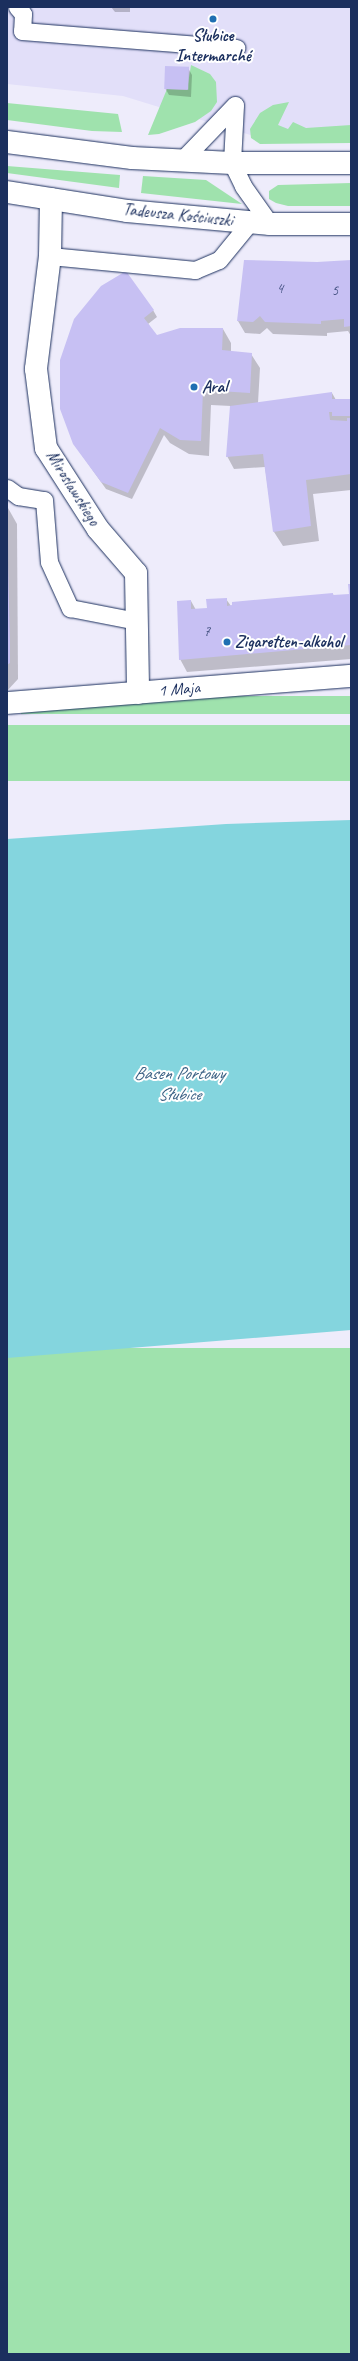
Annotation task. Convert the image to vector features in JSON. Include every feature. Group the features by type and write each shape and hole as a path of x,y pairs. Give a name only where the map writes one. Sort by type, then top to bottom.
{"main road":[{"path":"7,142 132,158 232,163 351,163"},
{"name":"Tadeusza Kościuszki","path":"7,192 127,211 260,223 351,224"},
{"name":"Miroslawskiego","path":"50,199 50,256 36,369 46,448 98,530 136,573 138,693"},
{"name":"1 Maja","path":"7,704 351,676"}],"lane":[{"path":"17,7 23,14 22,31 236,48"},
{"path":"50,256 196,270 219,260 260,223 232,163 235,105 182,160"},
{"path":"7,488 18,496 44,500 49,562 70,608 137,621"}],"shaded area":[{"path":"7,7 351,7 351,135 257,137 123,96 7,84"},
{"path":"7,473 10,663 7,665"}],"green space":[{"path":"191,65 210,74 216,82 217,102 211,111 195,122 159,134 148,135 167,89 187,90"},
{"path":"289,102 278,125 288,129 293,122 306,128 351,125 351,143 260,144 251,138 250,129 260,113 273,105"},
{"path":"7,103 118,114 122,132 92,131 7,120"},
{"path":"7,166 120,175 119,188 7,173"},
{"path":"143,176 206,180 242,204 141,193"},
{"path":"351,183 351,206 288,206 276,203 269,199 269,191 278,185"},
{"path":"21,696 351,696 351,714 21,714"},
{"path":"7,725 351,725 351,781 7,781"},
{"path":"7,1348 351,1348 351,2354 7,2354"}],"water":[{"name":"Basen Portowy Słubice","path":"351,820 351,1330 7,1358 7,839 226,824"}],"building":[{"path":"165,66 189,67 188,90 164,89"},
{"path":"244,260 317,262 351,260 351,326 344,327 344,319 321,321 321,324 265,322 260,316 253,322 237,321"},
{"path":"126,271 154,310 144,318 157,335 180,328 223,328 222,350 252,353 250,393 203,390 201,441 180,440 160,428 128,493 101,482 73,444 60,409 60,360 74,319 101,286"},
{"path":"332,392 332,399 351,399 351,416 332,416 332,412 329,412 330,420 347,421 347,418 351,418 351,474 306,480 311,526 273,532 263,454 226,457 230,406"},
{"path":"7,526 10,663 7,665"},
{"path":"348,584 351,584 351,645 179,660 177,601 191,600 191,609 207,608 206,599 227,598 227,606 232,605 232,602 333,593 333,595 349,594"}],"place":[{"name":"Słubice Intermarché","path":"213,19"},
{"name":"Aral","path":"194,387"},
{"name":"Zigaretten-alkohol","path":"227,642"}]}
